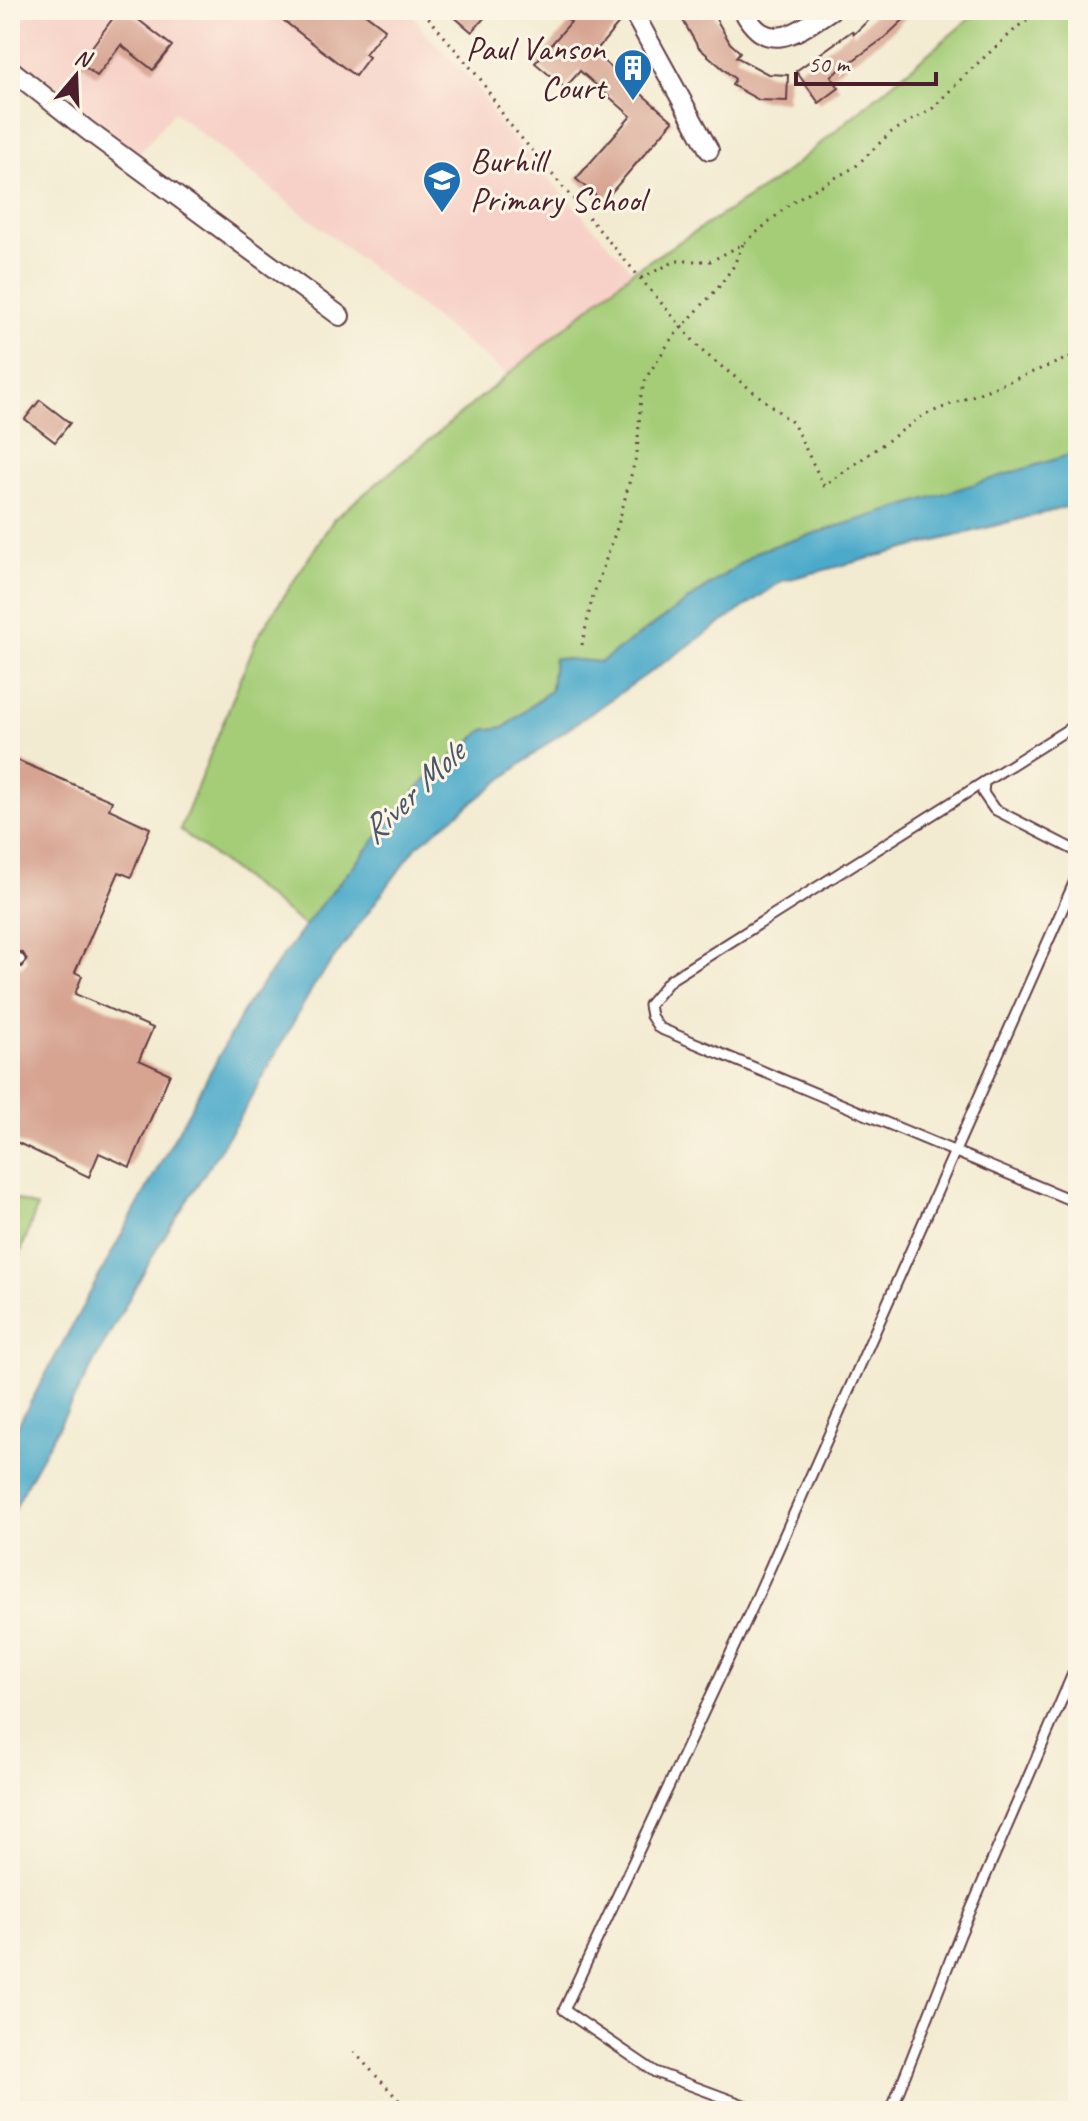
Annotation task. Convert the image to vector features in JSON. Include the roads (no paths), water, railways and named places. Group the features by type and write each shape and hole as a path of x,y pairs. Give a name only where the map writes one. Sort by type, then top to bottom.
{"street":[{"path":"632,10 709,150"},
{"path":"743,10 760,32 774,37 795,34 831,10"},
{"path":"10,69 98,138 340,316"}],"lane":[{"path":"1078,723 670,980 649,1005 651,1016 659,1028 1078,1203"},
{"path":"984,782 983,793 994,809 1078,852"},
{"path":"760,2111 655,2072 564,2010 753,1606 1078,874"},
{"path":"891,2111 960,1935 1078,1662"}],"water":[{"path":"1078,452 1078,504 782,581 552,740 417,846 313,987 241,1116 157,1248 25,1487 10,1520 10,1440 246,1006 318,908 421,785 484,730 505,727 551,690 554,658 601,662 758,551"}],"place":[{"name":"Paul Vanson Court","path":"633,102"},
{"name":"Burhill Primary School","path":"442,214"}],"water label":[{"name":"River Mole","path":"412,792"}]}
